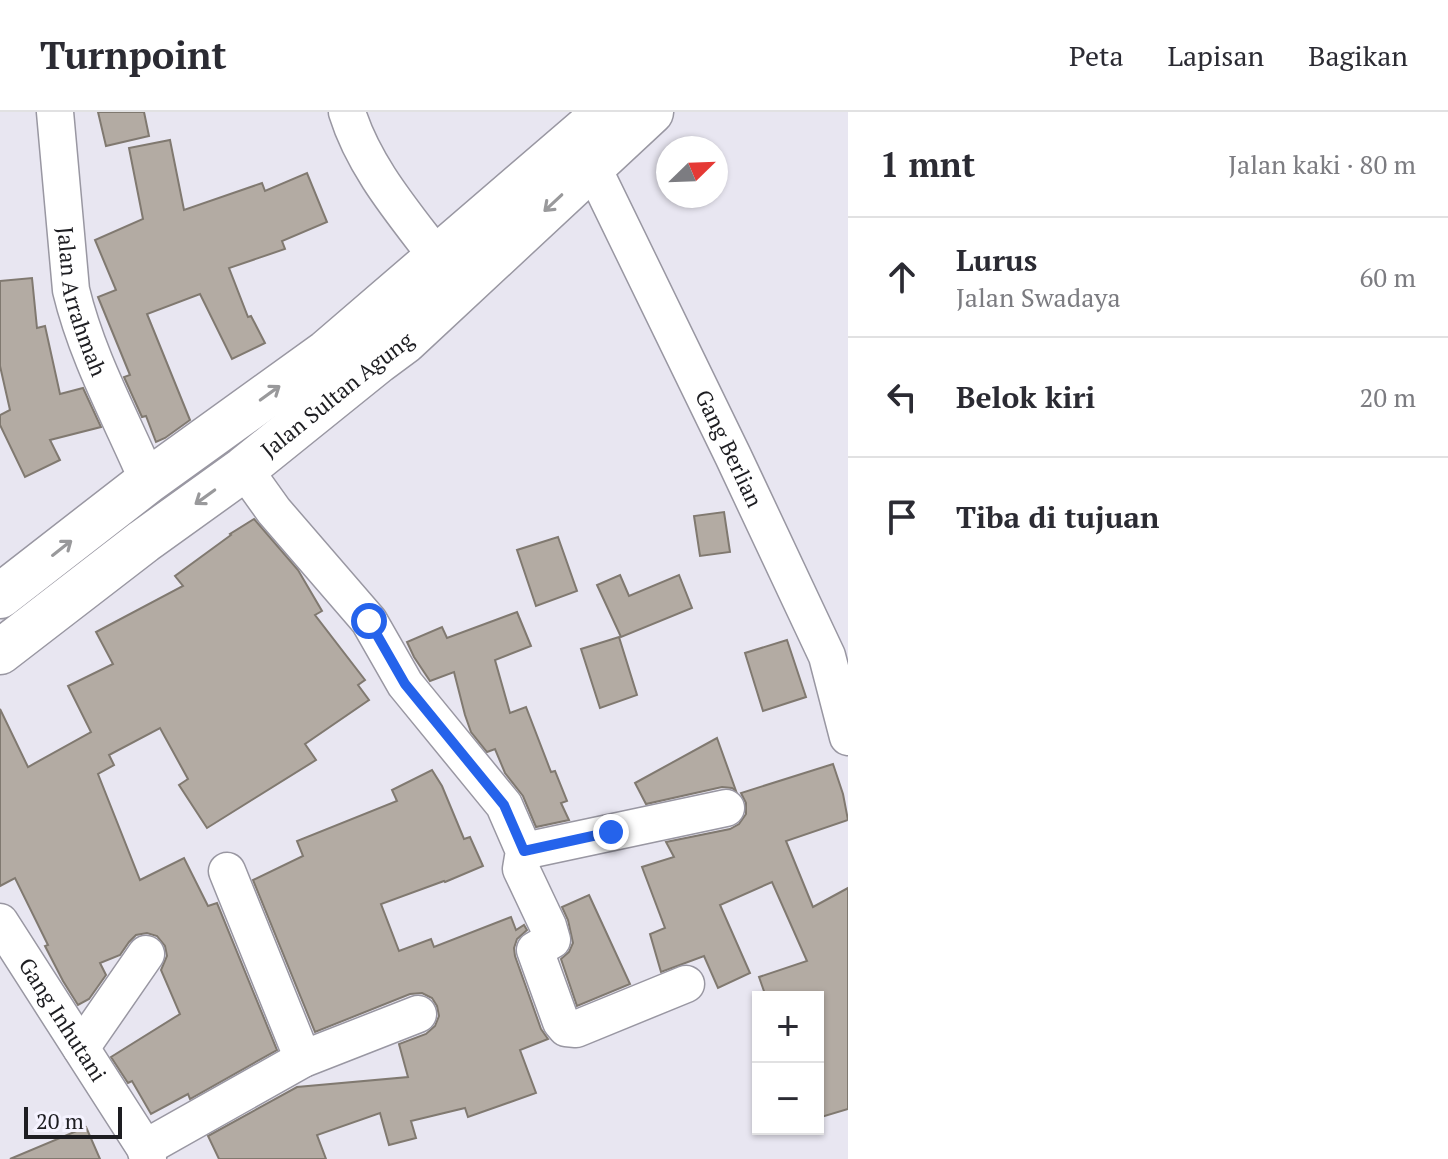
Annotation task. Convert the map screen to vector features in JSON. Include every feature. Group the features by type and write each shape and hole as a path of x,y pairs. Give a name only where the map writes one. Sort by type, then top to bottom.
{"highway":[{"name":"Jalan Sultan Agung","path":"0,596 148,481 327,352 606,112"},
{"name":"Jalan Sultan Agung","path":"0,652 244,469 405,341 651,112"}],"street":[{"name":"Jalan Arrahmah","path":"55,112 71,290 93,358 148,481"},
{"path":"347,112 375,173 437,257"},
{"name":"Gang Berlian","path":"592,166 827,656 848,737"},
{"path":"244,469 274,511 369,621 405,684 504,805 524,851 521,869 552,940 535,950 561,1022 567,1029 576,1029 686,984"},
{"path":"524,851 726,808"},
{"path":"227,871 303,1059"},
{"name":"Gang Inhutani","path":"0,922 147,1154"},
{"path":"81,1048 146,954"},
{"path":"147,1154 303,1059 418,1014"}],"building":[{"path":"98,112 144,112 149,136 106,146"},
{"path":"170,140 184,210 262,183 265,191 307,173 327,222 282,241 285,249 229,268 248,317 251,316 265,343 232,359 200,294 147,314 190,420 156,442 146,416 142,417 124,377 130,375 98,297 116,290 95,240 143,219 129,148"},
{"path":"32,278 37,328 45,326 60,394 83,388 101,427 50,440 60,460 25,477 0,425 0,415 10,410 0,366 0,281"},
{"path":"724,512 730,552 700,556 694,516"},
{"path":"254,519 298,570 322,611 315,615 365,680 358,685 369,700 305,744 316,760 207,828 179,785 188,779 160,728 109,755 114,765 98,774 140,880 184,858 208,906 217,903 277,1050 190,1099 188,1094 151,1114 132,1081 128,1083 111,1057 180,1014 161,970 167,956 165,946 157,936 147,933 136,935 120,955 100,963 106,975 89,999 78,1005 45,946 48,945 15,878 0,886 0,709 28,767 91,732 68,686 113,664 96,632 183,586 175,576"},
{"path":"558,537 577,591 536,606 517,550"},
{"path":"620,575 629,596 679,575 692,608 621,637 597,585"},
{"path":"517,612 531,646 495,660 510,713 526,707 551,772 555,771 567,801 561,803 569,820 536,827 523,796 505,773 495,749 487,752 471,732 454,672 430,681 407,642 442,627 447,638"},
{"path":"619,637 637,695 600,708 581,649"},
{"path":"787,640 806,697 763,711 745,653"},
{"path":"717,738 736,791 722,787 646,804 635,783"},
{"path":"833,764 843,794 848,820 786,841 813,907 848,888 848,1109 824,1116 824,991 764,991 759,977 807,961 772,882 720,905 750,973 718,988 704,956 661,972 650,934 665,928 642,867 674,857 666,842 730,829 739,824 746,814 746,803 741,793"},
{"path":"432,770 464,839 470,837 483,866 381,904 399,951 431,939 434,947 511,917 516,930 524,925 527,930 517,939 515,956 541,1029 548,1039 520,1050 536,1093 468,1117 465,1108 411,1121 416,1138 389,1145 380,1113 317,1135 326,1159 219,1159 208,1136 297,1087 408,1077 399,1044 426,1034 435,1026 439,1016 432,998 422,993 410,994 315,1032 253,880 303,856 297,841 397,801 392,790"},
{"path":"589,895 630,984 577,1006 561,959 573,943 562,907"},
{"path":"86,1127 100,1159 10,1159"}],"route":[{"path":"369,621 405,684 504,805 524,851 611,832"}]}
